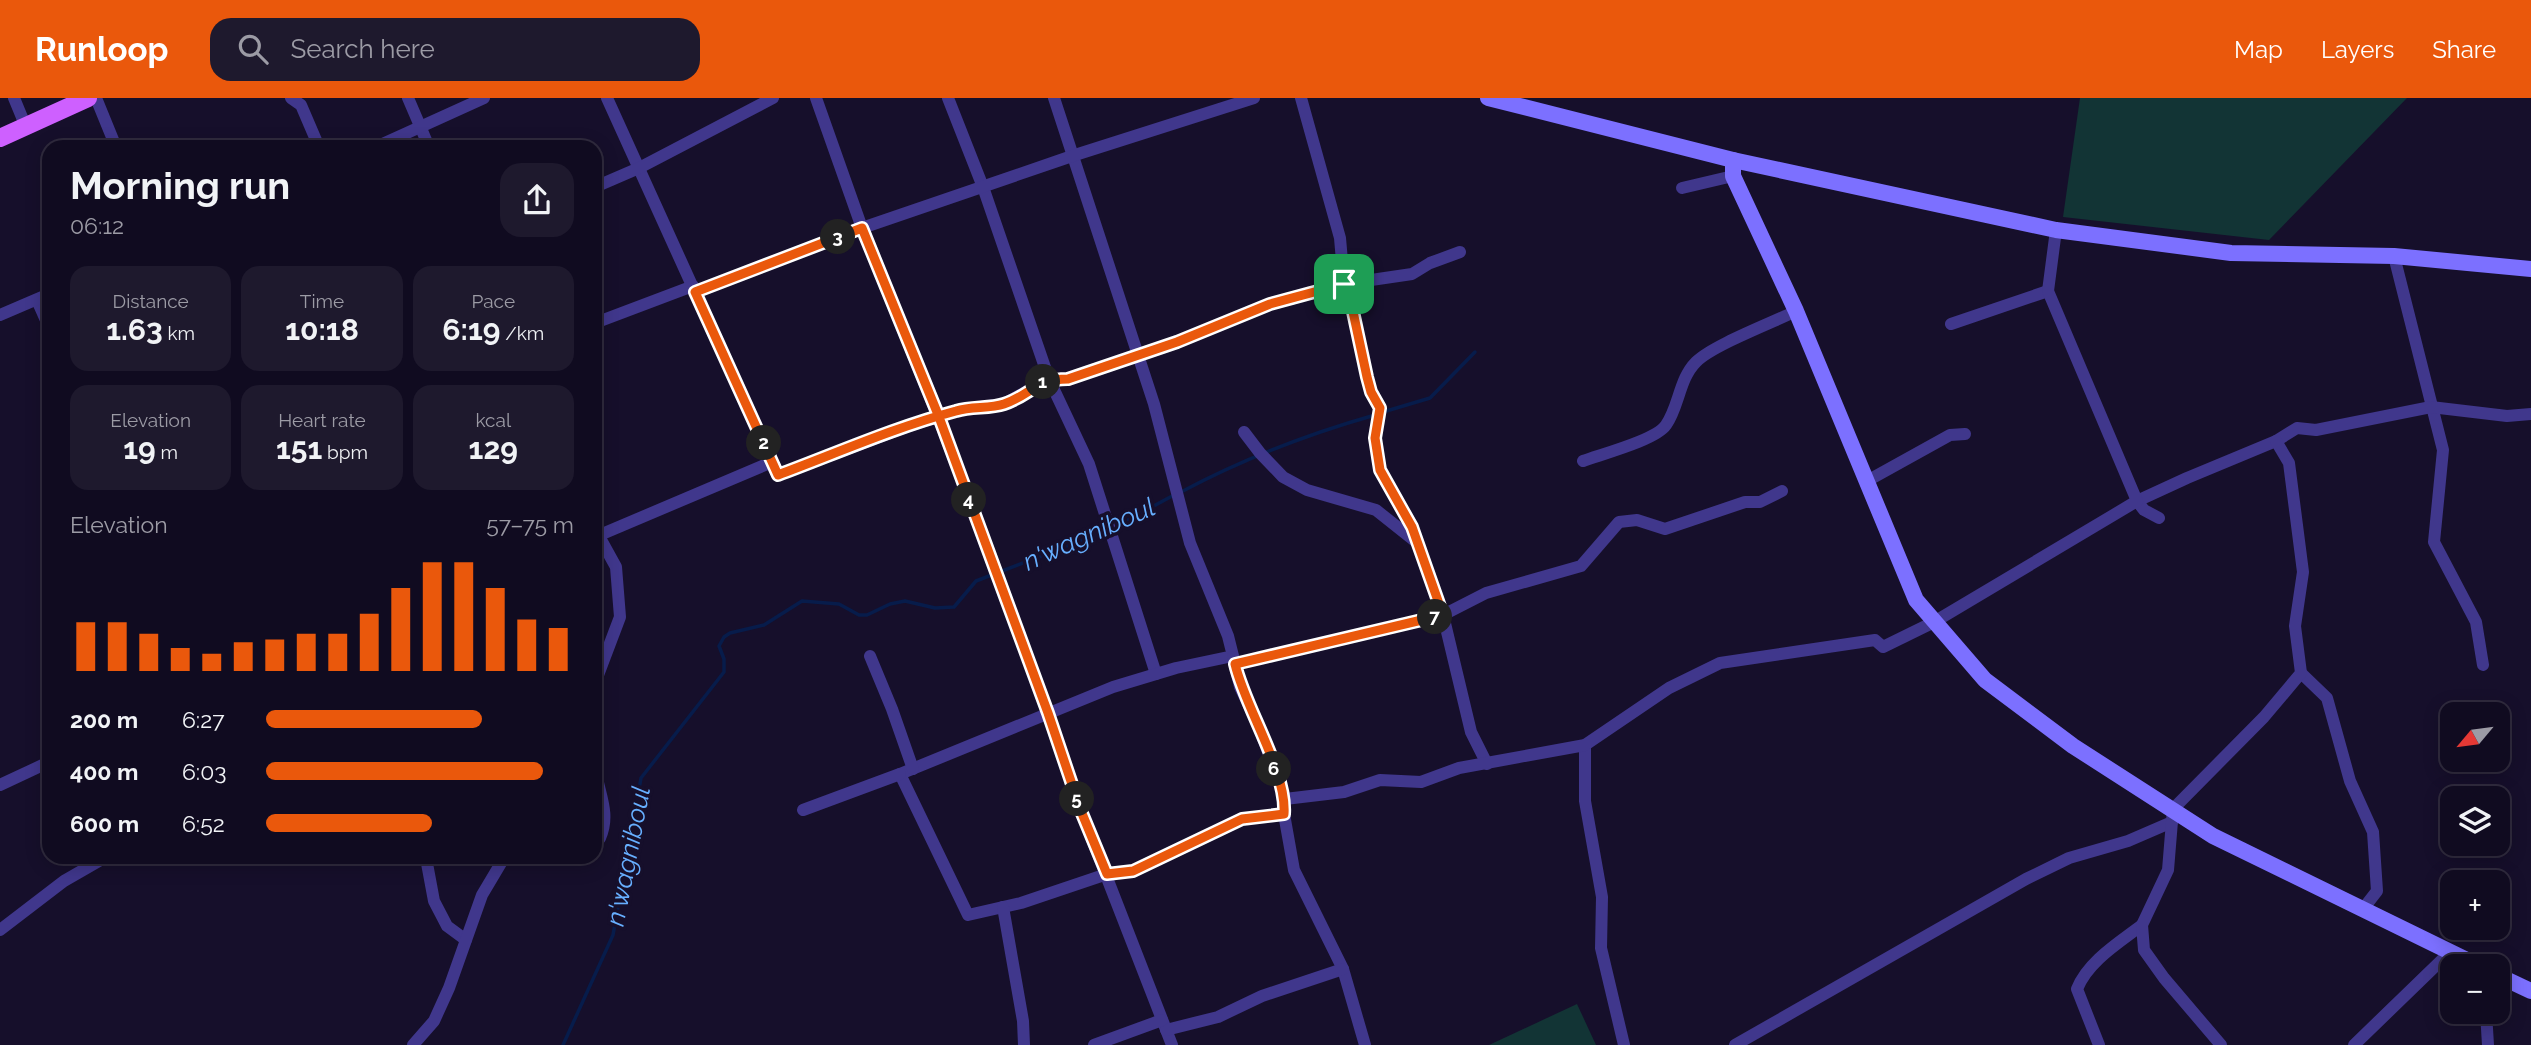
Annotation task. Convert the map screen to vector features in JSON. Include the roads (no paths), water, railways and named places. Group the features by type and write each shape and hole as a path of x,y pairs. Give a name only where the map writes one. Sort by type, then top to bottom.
{"main road":[{"path":"0,138 88,98"},
{"path":"1488,98 1733,168 2056,230 2231,253 2394,257 2531,268"},
{"path":"1733,168 1797,311 1916,600 1985,680 2172,815 2454,954"},
{"path":"2510,984 2531,991"}],"street":[{"path":"14,98 26,127"},
{"path":"96,98 113,140"},
{"path":"291,98 301,105 316,140"},
{"path":"408,98 426,140"},
{"path":"391,140 484,98"},
{"path":"607,98 778,475 958,410 1004,404 1049,379 1068,379 1177,342 1270,304 1344,284 1412,274 1430,263 1460,252"},
{"path":"602,184 639,168 773,98"},
{"path":"816,98 862,228 939,417 1048,713 1081,811 1172,1045"},
{"path":"948,98 983,187 1049,379 1089,464 1156,674"},
{"path":"1054,98 1139,354 1190,543 1228,636 1240,687 1259,727 1285,799 1284,814 1294,870 1343,969 1365,1045"},
{"path":"602,321 1075,155 1254,98"},
{"path":"1301,98 1340,238 1344,284 1352,307 1367,377 1371,392 1380,408 1375,438 1380,470 1412,527 1443,615 1471,732 1487,764"},
{"path":"1682,188 1733,168"},
{"path":"2056,230 2048,291 2137,501 2144,510 2159,518"},
{"path":"2394,257 2443,450 2434,542 2476,622 2483,665"},
{"path":"1951,324 2048,291"},
{"path":"0,315 42,297"},
{"path":"1583,461 1650,438 1666,426 1680,390 1695,363 1797,311"},
{"path":"1285,799 1344,792 1380,780 1421,782 1459,768 1585,745 1669,688 1720,663 1875,640 1883,647 1934,622 2137,501 2276,441 2297,428 2316,430 2431,407 2507,416 2531,414"},
{"path":"1244,432 1283,477 1307,490 1376,510 1418,544"},
{"path":"1867,481 1950,435 1965,435"},
{"path":"2276,441 2289,463 2303,572 2295,626 2301,673 2327,698 2350,781 2373,832 2377,891 2363,909"},
{"path":"602,532 772,462"},
{"path":"803,810 907,772 1113,687 1156,674 1443,615 1486,593 1581,566 1619,522 1637,520 1665,529 1745,502 1760,502 1782,491"},
{"path":"602,544 616,567 620,617 602,664"},
{"path":"870,656 892,709 907,772 968,915 1003,907 1107,874 1133,871 1242,819 1284,814"},
{"path":"1735,1045 2026,879 2069,858 2128,841 2172,815 2264,717 2301,673"},
{"path":"1585,745 1585,801 1602,897 1601,948 1623,1045"},
{"path":"0,785 42,765"},
{"path":"602,793 602,833"},
{"path":"2099,1045 2077,989 2094,964 2142,925 2168,870 2172,815"},
{"path":"0,930 64,881 94,864"},
{"path":"427,864 434,901 447,926 466,940"},
{"path":"413,1045 435,1021 482,895 500,864"},
{"path":"1003,907 1023,1021 1024,1045"},
{"path":"2142,925 2144,950 2221,1045"},
{"path":"2354,1045 2391,1006 2450,952"},
{"path":"1094,1045 1164,1025 1218,1017 1262,996 1343,969"},
{"path":"2487,1024 2488,1045"}],"waterway":[{"name":"n'wagniboul","path":"1383,412 1430,398 1475,352"},
{"name":"n'wagniboul","path":"1181,492 1276,448 1375,415"},
{"name":"n'wagniboul","path":"1113,528 1174,495"},
{"name":"n'wagniboul","path":"563,1045 613,935 641,778 724,672 724,659 719,646 724,637 730,633 764,625 802,601 839,604 859,615 867,615 890,604 905,601 935,608 954,607 976,581 1106,531"}]}
